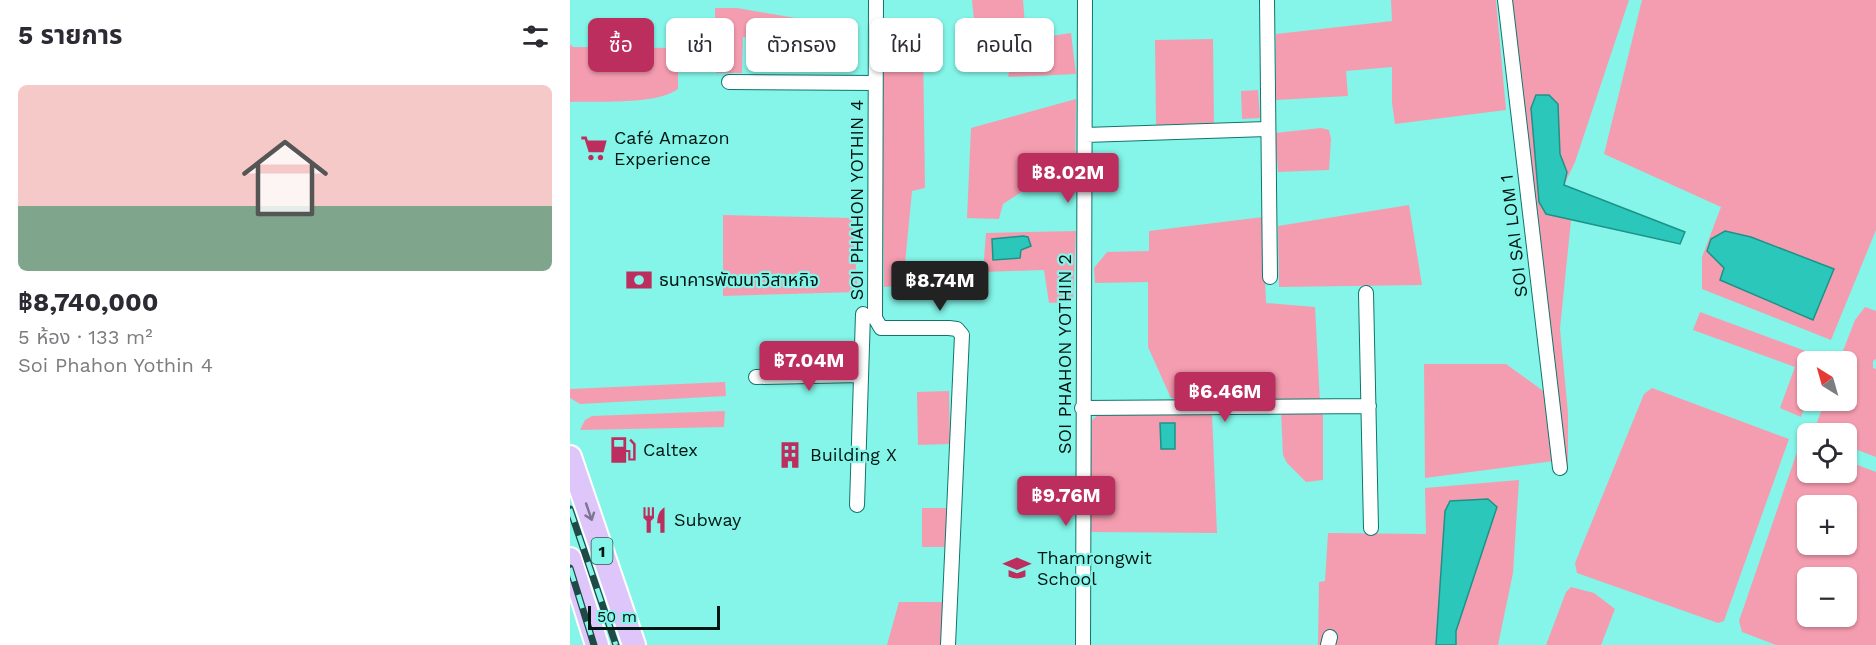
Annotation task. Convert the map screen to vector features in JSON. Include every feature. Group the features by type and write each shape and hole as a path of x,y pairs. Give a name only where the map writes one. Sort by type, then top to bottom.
{"main road":[{"name":"1","path":"570,457 634,645"},
{"name":"1","path":"570,559 597,645"}],"street":[{"name":"SOI PHAHON YOTHIN 4","path":"876,0 874,83 877,325 891,328 957,329 962,335 948,645"},
{"name":"SOI PHAHON YOTHIN 2","path":"1083,645 1085,0"},
{"path":"1267,0 1270,276"},
{"name":"SOI SAI LOM 1","path":"1505,0 1560,468"},
{"path":"729,82 874,83"},
{"path":"1085,135 1267,129"},
{"path":"1366,293 1371,528"},
{"path":"857,506 863,321 877,325"},
{"path":"756,377 861,375"},
{"path":"1082,408 1369,406"}],"shaded area":[{"path":"972,0 1023,0 1024,18 974,18"},
{"path":"1391,0 1496,0 1506,110 1395,124 1392,103 1392,67 1346,71 1348,96 1276,100 1276,34 1392,21"},
{"path":"1511,0 1629,0 1575,162 1564,185 1571,220 1560,329 1568,413 1568,472"},
{"path":"1642,0 1876,0 1876,230 1831,340 1702,289 1702,257 1721,207 1604,154"},
{"path":"715,8 737,8 795,18 746,18 742,73 716,73 734,72 734,18 715,18"},
{"path":"1071,33 1076,74 1008,77 1009,72 1054,72 1054,36"},
{"path":"1213,39 1214,123 1156,125 1155,40"},
{"path":"570,44 573,47 588,47 588,72 654,72 654,48 666,48 666,72 678,72 678,89 656,98 611,102 570,102"},
{"path":"881,72 923,72 925,188 912,191 903,285 884,287"},
{"path":"1258,90 1260,118 1242,119 1241,91"},
{"path":"1076,99 1075,182 1032,185 1003,204 999,219 967,218 971,128"},
{"path":"1321,128 1329,130 1331,139 1329,170 1278,172 1275,133"},
{"path":"1409,205 1422,285 1279,287 1278,226"},
{"path":"723,215 852,218 858,292 723,296"},
{"path":"1263,217 1266,303 1315,307 1320,402 1171,398 1148,347 1148,282 1095,283 1094,268 1107,252 1149,251 1149,231"},
{"path":"1076,231 1073,302 1049,303 1044,270 983,272 986,233"},
{"path":"1865,307 1876,311 1876,359 1873,361 1873,368 1876,369 1876,457 1857,450 1857,423 1817,423 1821,411 1857,411 1857,351 1843,351 1855,320"},
{"path":"1700,312 1805,351 1797,351 1797,411 1803,411 1801,417 1780,408 1795,367 1693,330"},
{"path":"1424,364 1506,364 1546,393 1554,461 1425,478"},
{"path":"725,382 726,396 580,404 570,398 570,389"},
{"path":"1652,388 1789,439 1724,621 1718,623 1577,573 1575,563 1644,394"},
{"path":"949,391 950,444 918,445 917,392"},
{"path":"1323,410 1323,480 1306,482 1287,463 1283,455 1281,411"},
{"path":"725,411 724,427 580,430 585,420 592,416"},
{"path":"1212,413 1217,533 1089,532 1092,420 1098,415"},
{"path":"1797,452 1797,483 1857,483 1857,465 1876,472 1876,645 1776,645 1742,632 1739,621"},
{"path":"1519,480 1513,573 1498,645 1456,645 1445,511 1436,645 1318,645 1319,582 1325,581 1328,533 1426,534 1425,488"},
{"path":"922,508 946,508 946,547 922,547"},
{"path":"1571,587 1594,593 1615,609 1601,645 1546,645 1566,592"},
{"path":"899,602 944,602 943,645 887,645"}],"water":[{"path":"1536,95 1549,95 1558,104 1560,154 1567,172 1564,185 1685,232 1680,244 1546,214 1539,202 1531,108"},
{"path":"1725,231 1751,237 1834,269 1813,320 1720,280 1724,268 1707,251 1711,239"},
{"path":"1028,237 1031,246 1021,250 1020,258 993,260 992,239"},
{"path":"1160,423 1175,423 1175,449 1161,449"},
{"path":"1488,499 1497,507 1456,631 1456,645 1436,645 1445,511 1450,501"}],"railway":[{"path":"570,509 616,645"},
{"path":"570,568 594,645"}],"place":[{"name":"Café Amazon Experience","path":"594,148"},
{"name":"ธนาคารพัฒนาวิสาหกิจ","path":"639,280"},
{"name":"Caltex","path":"623,450"},
{"name":"Building X","path":"790,455"},
{"name":"Subway","path":"654,520"},
{"name":"Thamrongwit School","path":"1017,568"}]}
